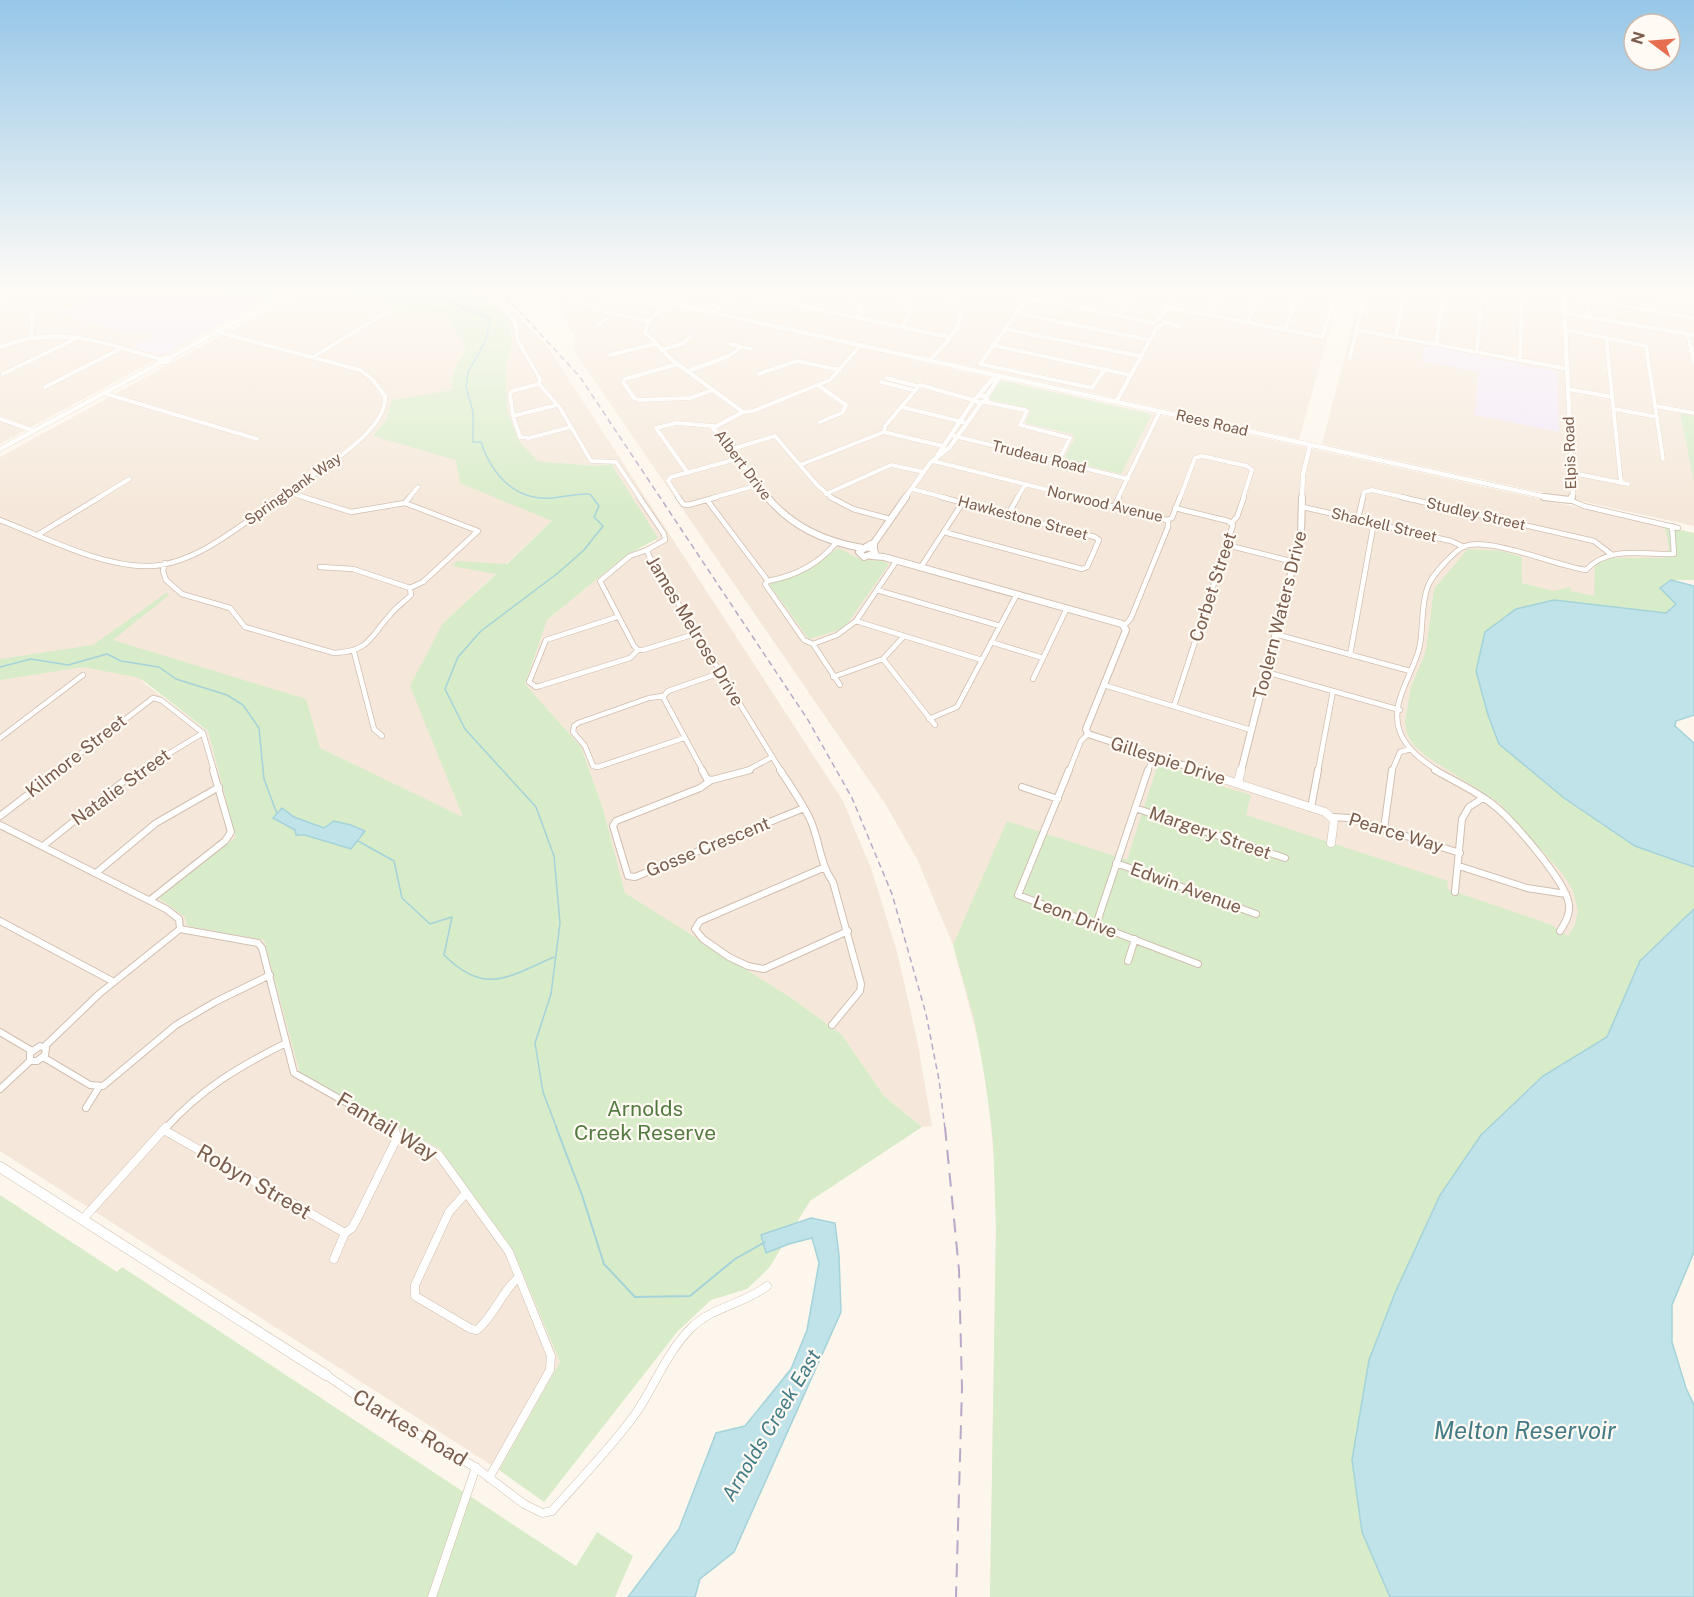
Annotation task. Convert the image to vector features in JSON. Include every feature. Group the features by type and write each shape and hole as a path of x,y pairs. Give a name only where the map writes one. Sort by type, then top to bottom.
{"street":[{"path":"3,374 25,364"},
{"path":"45,387 91,364"},
{"path":"0,449 155,364"},
{"name":"Springbank Way","path":"0,520 111,561 150,566 197,554 360,441 376,426 385,410 386,395 379,383 360,370 337,364"},
{"name":"James Melrose Drive","path":"531,364 540,379 539,384 545,387 591,461 616,462 664,534 665,540 647,550 694,628 695,634 702,641 804,808 822,852 823,868 833,882 861,984 860,992 832,1025"},
{"path":"678,364 625,379 623,382 633,397 639,400 690,398 713,390"},
{"name":"Albert Drive","path":"678,364 743,412 713,426 713,430 777,510 794,524 836,543 869,549 895,563 921,567 1124,626"},
{"path":"688,371 708,364"},
{"path":"759,374 790,364"},
{"path":"810,364 840,370"},
{"path":"743,412 753,411 819,386 834,377 845,364"},
{"name":"Rees Road","path":"942,364 1551,499 1570,500 1584,506 1675,527 1674,554 1611,555"},
{"path":"980,364 1092,388 1105,369"},
{"path":"1079,364 1130,373"},
{"path":"1114,401 1136,364"},
{"path":"1539,364 1568,369"},
{"name":"Elpis Road","path":"1568,364 1573,495 1570,500"},
{"path":"1609,364 1621,483"},
{"path":"1649,364 1663,459"},
{"path":"869,549 975,398 996,375 998,379 985,400 946,451 934,459"},
{"path":"880,384 886,378 917,386 925,385 1026,410 1020,425 1070,438 1058,462"},
{"path":"539,384 511,392 513,416 522,438 571,428"},
{"path":"880,384 914,390"},
{"path":"819,386 846,405 842,413 820,422"},
{"path":"800,465 884,432 917,386"},
{"path":"1568,389 1612,398"},
{"path":"103,393 257,439"},
{"path":"513,416 557,405"},
{"path":"1655,406 1694,413"},
{"path":"901,407 967,423"},
{"path":"1614,409 1657,417"},
{"path":"1114,507 1160,411"},
{"path":"0,419 34,430"},
{"path":"688,473 656,428 662,425 713,426"},
{"path":"884,432 943,446"},
{"path":"729,450 773,435 826,494 850,507 890,519"},
{"name":"Trudeau Road","path":"950,435 1128,479"},
{"name":"Toolern Waters Drive","path":"1238,783 1301,534 1303,475 1310,445"},
{"name":"Norwood Avenue","path":"934,459 1025,485 1168,520 1196,457 1246,466 1251,472 1237,517 1232,522"},
{"path":"737,459 668,480 684,504 690,505 758,485"},
{"path":"826,494 891,465 924,472"},
{"path":"1572,473 1628,484"},
{"path":"39,534 129,478"},
{"path":"1008,514 1025,485"},
{"path":"405,503 418,487"},
{"name":"Hawkestone Street","path":"912,489 1097,538 1099,541 1087,567 1080,569 944,532"},
{"name":"Studley Street","path":"1358,519 1364,492 1372,490 1594,541 1611,555"},
{"path":"288,492 351,512 405,503 478,531 423,582 410,588 352,569 320,567"},
{"path":"707,500 768,580"},
{"path":"921,567 963,502"},
{"name":"Shackell Street","path":"1303,507 1451,541 1464,547 1499,547 1584,570 1599,557 1611,555"},
{"name":"Corbet Street","path":"1174,706 1233,527 1232,522 1175,508"},
{"path":"1124,626 1130,621 1136,608 1168,527 1168,520"},
{"path":"1350,655 1374,522"},
{"path":"836,543 812,566 768,580 765,584 804,640 813,644 840,685"},
{"path":"1227,545 1294,562"},
{"path":"1464,547 1428,586 1420,646 1404,686 1399,729 1411,749 1425,762 1484,798 1498,810 1553,872 1566,894 1569,913 1560,931"},
{"path":"638,650 602,589 601,579 630,556 647,550"},
{"path":"165,563 166,580 173,587 193,598 230,608 245,627 334,653 354,652 372,641 386,618 411,595 410,588"},
{"path":"813,644 837,635 856,621 895,563"},
{"path":"877,590 1000,626"},
{"path":"929,719 957,707 1017,594"},
{"path":"1033,679 1067,608"},
{"path":"617,616 546,640 529,682 540,686 627,660 638,650 695,634"},
{"path":"856,621 982,660"},
{"name":"Gillespie Drive","path":"1124,626 1126,630 1086,729 1088,734 1333,817"},
{"path":"1275,634 1410,671"},
{"path":"834,676 883,659 904,636"},
{"path":"991,642 1043,658"},
{"path":"354,652 374,729 382,736"},
{"path":"883,659 935,725"},
{"path":"1266,672 1400,710"},
{"path":"684,738 598,767 593,766 585,746 573,732 574,726 578,723 649,698 663,696 668,691 720,673"},
{"path":"0,738 82,675"},
{"path":"1104,685 1251,730"},
{"path":"1311,808 1333,691"},
{"path":"663,696 684,738 710,781 720,780 772,757"},
{"name":"Kilmore Street","path":"0,816 153,698 161,700 203,733"},
{"path":"150,900 231,836 203,733"},
{"name":"Natalie Street","path":"43,846 125,780 203,733"},
{"name":"Leon Drive","path":"1088,734 1081,741 1018,895 1198,964"},
{"path":"1384,829 1393,764 1400,752 1411,749"},
{"path":"1096,925 1153,756"},
{"name":"Gosse Crescent","path":"710,781 700,788 616,821 613,826 628,876 635,876 804,808"},
{"path":"96,873 156,823 219,786"},
{"path":"1022,787 1058,799"},
{"path":"1455,892 1463,815 1469,807 1484,798"},
{"name":"Margery Street","path":"1135,808 1285,858"},
{"path":"1331,843 1333,817"},
{"name":"Pearce Way","path":"1333,817 1349,818 1460,853"},
{"path":"0,825 150,900 179,918 180,929 114,982 45,1047 32,1051 28,1058 30,1061"},
{"name":"Edwin Avenue","path":"1116,863 1256,914"},
{"path":"1459,866 1527,888 1566,894"},
{"path":"823,868 700,921 695,929 701,937 730,956 758,970 848,931"},
{"path":"0,921 114,982"},
{"name":"Fantail Way","path":"180,929 258,943 262,948 270,975 294,1073 395,1130 397,1138 413,1139 433,1150 509,1252 552,1356 550,1370 489,1478"},
{"path":"1128,961 1135,939"},
{"path":"86,1108 99,1087 164,1034 219,997 270,975"},
{"path":"0,1032 32,1051"},
{"path":"83,1219 185,1107 235,1069 286,1043"},
{"path":"0,1089 30,1061 34,1062 43,1057 46,1052 45,1047"},
{"path":"43,1057 90,1085 99,1087"},
{"name":"Robyn Street","path":"164,1130 345,1233"},
{"path":"334,1259 345,1233 352,1228 357,1219 397,1138"},
{"name":"Clarkes Road","path":"0,1167 326,1375 371,1408 476,1467 535,1511 542,1513 552,1511 633,1415 677,1346 693,1326 709,1315 759,1293 767,1286"},
{"path":"466,1193 449,1212 415,1285 415,1296 471,1329 477,1330 484,1324 508,1285 519,1277"},
{"path":"434,1597 458,1523 463,1497 476,1467"}],"shaded area":[{"path":"0,364 149,364 0,444"},
{"path":"171,364 458,364 453,372 450,424 553,520 443,623 464,818 320,748 140,680 208,731 300,1072 440,1149 513,1250 560,1362 499,1470 0,1151 0,457"},
{"path":"506,364 558,364 843,801 872,871 897,952 917,1039 932,1126 922,1127 884,1096 842,1035 793,999 625,894 603,809 581,747 525,684 547,620 624,557 656,541 607,464 596,466 538,461 519,441 507,411"},
{"path":"583,364 926,364 1694,533 1694,580 1671,580 1660,588 1635,846 1694,867 1694,909 1640,961 1362,1532 1390,1597 990,1597 996,1228 995,1173 989,1104 980,1047 953,945 917,859 886,805"},
{"path":"958,364 1320,364 1299,439"},
{"path":"1343,364 1694,364 1694,526 1322,444"},
{"path":"1435,364 1519,364 1557,371 1559,432 1475,415 1478,372"}],"green space":[{"name":"Arnolds Creek Reserve","path":"458,364 506,364 507,411 519,441 538,461 596,466 611,464 658,538 624,557 547,620 525,684 581,747 603,809 625,893 793,999 842,1035 884,1096 922,1127 810,1201 769,1268 747,1289 711,1300 678,1331 544,1502 499,1470 560,1362 513,1250 440,1149 300,1073 264,940 188,926 185,917 159,898 236,837 208,731 140,678 83,667 0,680 0,659 93,645 166,593 169,595 113,640 306,699 320,748 463,817 410,686 443,623 496,574 452,566 457,561 507,564 552,521 460,483 456,460 373,436 387,419 392,400 452,390 453,372"},
{"path":"1004,381 1151,416 1121,474 1065,460 1075,438 1072,434 1025,423 1031,412 1028,408 991,400 1000,382"},
{"path":"1680,413 1694,416 1694,482"},
{"path":"1662,526 1694,533 1694,580 1671,580 1660,588 1676,604 1666,613 1634,610 1476,671 1499,744 1564,798 1635,846 1694,867 1694,909 1640,961 1607,1037 1543,1076 1362,1532 1390,1597 990,1597 996,1228 993,1139 974,1018 953,945 1007,821 1127,860 1158,764 1251,795 1246,815 1448,881 1447,889 1552,925 1568,936 1575,925 1578,910 1573,890 1563,874 1499,803 1426,756 1414,745 1407,734 1405,722 1411,687 1426,651 1434,589 1468,549 1501,551 1522,557 1522,583 1554,591 1571,587 1571,591 1594,596 1595,566 1605,560 1663,558 1659,553 1669,550 1666,530"},
{"path":"838,548 860,559 889,564 847,624 838,630 809,639 769,584 812,568"},
{"path":"0,1195 117,1272 122,1267 576,1566 597,1532 633,1556 615,1597 0,1597"}],"water":[{"path":"1671,580 1694,586 1694,715 1676,721 1675,726 1694,743 1694,867 1635,846 1564,798 1499,744 1476,671 1485,632 1516,609 1554,600 1666,613 1676,604 1660,588"},
{"path":"282,808 294,817 324,828 334,821 365,831 351,849 305,835 296,835 295,830 273,818"},
{"name":"Melton Reservoir","path":"1694,909 1694,1252 1672,1305 1672,1342 1686,1388 1694,1405 1694,1597 1390,1597 1362,1532 1352,1460 1369,1360 1395,1293 1440,1195 1481,1135 1543,1076 1607,1037 1640,961"},
{"path":"811,1218 835,1223 839,1255 841,1312 734,1552 700,1579 695,1597 628,1597 679,1529 716,1433 745,1426 791,1369 807,1330 819,1263 812,1238 766,1253 761,1235"}],"waterway":[{"name":"Arnolds Creek East","path":"473,364 468,372 466,387 473,412 473,442 481,442 499,475 516,490 539,498 590,494 599,506 594,517 603,526 584,550 558,573 481,631 458,657 445,689 465,729 536,807 554,856 560,923 551,994 535,1043 543,1092 557,1129"},
{"path":"0,667 31,659 68,665 107,654 121,661 159,667 176,679 227,695 243,705 259,728 264,779 277,814"},
{"path":"358,841 394,861 402,898 430,924 452,917 444,955 459,968 485,979 497,979 523,971 554,957"},
{"name":"Arnolds Creek East","path":"556,1127 582,1195 604,1264 635,1297 690,1296 735,1259 765,1242"}],"railway":[{"path":"568,364 580,377 808,720 852,798 892,894 926,1014 939,1080 945,1129"},
{"path":"945,1127 959,1270 962,1388 956,1597"}]}
